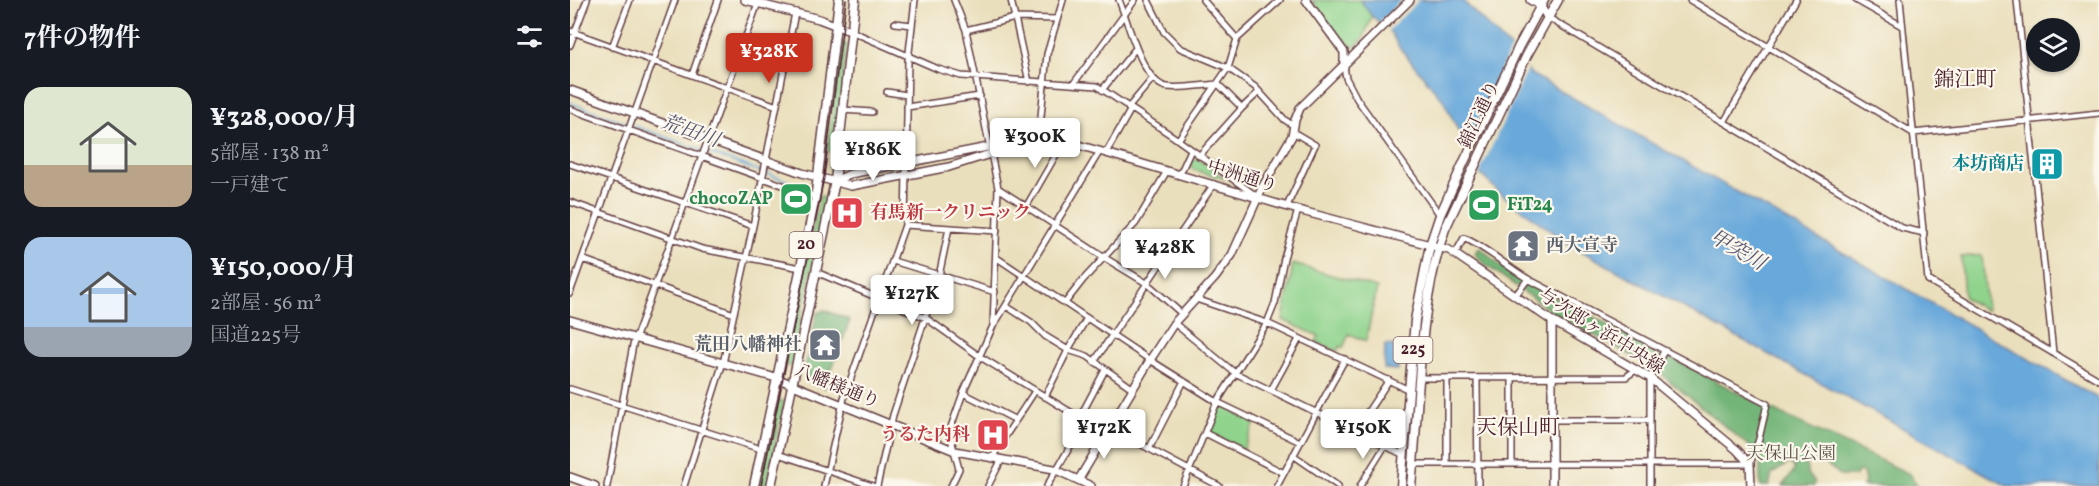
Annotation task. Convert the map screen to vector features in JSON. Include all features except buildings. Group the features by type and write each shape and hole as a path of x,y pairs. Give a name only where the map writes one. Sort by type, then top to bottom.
{"main road":[{"name":"20","path":"754,486 816,197 839,0"},
{"name":"20","path":"771,486 835,181 855,0"},
{"name":"錦江通り","path":"1434,246 1445,229 1527,55 1558,0"},
{"name":"錦江通り","path":"1434,246 1440,215 1519,46 1542,3"},
{"name":"225","path":"1411,486 1426,307 1434,246"},
{"name":"225","path":"1401,486 1415,320 1434,246"}],"street":[{"path":"570,45 572,32 587,0"},
{"path":"612,47 630,0"},
{"path":"570,293 675,0"},
{"path":"692,75 718,0"},
{"path":"745,0 837,26 938,69 978,78 1097,86 1258,197"},
{"path":"824,486 842,405 905,225 907,95 915,0"},
{"path":"954,0 966,30 978,78 998,188 993,326"},
{"path":"1011,0 1029,82"},
{"path":"1042,138 1047,54 1063,0"},
{"path":"1119,0 1136,48 1153,78 1165,87 1218,84 1242,108"},
{"path":"1074,83 1135,0"},
{"path":"1148,0 1164,32 1180,48 1228,68 1259,92 1293,129 1316,145 1287,206"},
{"path":"1203,0 1237,39"},
{"path":"1178,140 1228,68 1237,39 1280,0"},
{"path":"1306,0 1344,52 1346,78 1357,99 1440,215"},
{"path":"1079,479 1132,388 1174,323 1215,278 1232,255 1258,197 1293,129 1300,108 1410,0"},
{"path":"1530,0 1542,3 1547,17 1902,228 1924,233"},
{"path":"1690,0 1913,133 2099,113"},
{"path":"1724,122 1796,0"},
{"path":"1856,0 1902,26"},
{"path":"1899,0 1928,280 2099,380"},
{"path":"2017,0 2053,353"},
{"path":"607,486 635,339 758,3"},
{"path":"684,486 723,363 766,165 795,13"},
{"path":"966,30 1015,18 1057,19"},
{"path":"895,23 912,26"},
{"path":"572,32 777,106"},
{"path":"1102,90 1136,48"},
{"path":"951,486 959,469 951,427 963,393 993,326 1130,109 1153,78"},
{"name":"中洲通り","path":"570,90 709,140 766,165 851,186 949,167 990,150"},
{"path":"887,92 907,95"},
{"path":"1199,156 1259,92"},
{"path":"907,106 981,96"},
{"path":"570,109 703,154 816,197"},
{"path":"843,110 872,112"},
{"name":"中洲通り","path":"835,181 850,174 946,154 1038,144 1042,138 1064,141 1298,210 1434,246"},
{"path":"1026,207 1064,141"},
{"path":"1180,174 1191,150"},
{"path":"946,154 949,167"},
{"path":"570,164 753,226"},
{"path":"1065,303 1083,280 1136,223 1167,171"},
{"path":"1094,362 1214,184"},
{"path":"998,188 1148,284 1182,314"},
{"path":"570,202 702,249 801,268"},
{"path":"1183,486 1216,402 1267,323 1275,303 1284,258 1298,210"},
{"path":"905,225 997,231"},
{"path":"778,454 875,486 891,425 939,276 949,228"},
{"path":"1455,254 1464,238 1483,247 1528,279 1767,404 1759,439 1750,464 1751,486"},
{"name":"与次郎ヶ浜中央線","path":"1434,246 1455,254 1552,321 1637,369 1730,444 1750,464"},
{"path":"997,258 1216,402 1300,442"},
{"path":"582,259 734,314"},
{"path":"892,261 995,292"},
{"path":"816,272 926,318 979,356 1082,419 1108,428 1219,486"},
{"path":"1515,296 1528,279"},
{"path":"1196,300 1267,323 1409,390"},
{"path":"1006,306 1031,322 1045,336 1068,350 1087,356 1132,388"},
{"path":"1045,397 1068,350 1088,318"},
{"name":"八幡様通り","path":"570,320 776,378 955,450 1057,470 1091,486"},
{"path":"1552,321 1552,486"},
{"path":"1174,323 1235,373 1404,455 1413,464 1750,464"},
{"path":"1271,390 1299,339"},
{"path":"1650,486 1650,378 1664,351"},
{"path":"1277,486 1345,359"},
{"path":"1420,378 1626,377 1637,369"},
{"path":"1047,486 1105,370"},
{"path":"1447,378 1447,464"},
{"path":"1477,378 1478,486"},
{"path":"1512,378 1512,464"},
{"path":"1355,431 1389,380"},
{"path":"1149,449 1184,381"},
{"path":"570,389 761,449"},
{"path":"993,458 1035,391"},
{"path":"963,393 1016,420"},
{"path":"1552,420 1649,420"},
{"path":"1205,433 1284,473"},
{"path":"1360,486 1385,446"},
{"path":"1293,455 1338,486"},
{"path":"988,486 1002,459"},
{"path":"570,478 595,486"}],"green space":[{"path":"1312,0 1360,0 1372,16 1363,39 1354,47 1346,48"},
{"path":"841,43 847,44 833,152 827,151"},
{"path":"1193,159 1198,159 1226,179 1193,170 1190,163"},
{"path":"820,196 826,198 791,366 784,365"},
{"name":"天保山公園","path":"1481,248 1499,265 1530,284 1760,404 1910,474 1918,486 1863,486 1865,482 1863,472 1859,471 1855,476 1841,476 1810,456 1806,459 1807,474 1815,482 1814,486 1782,486 1794,471 1794,466 1789,463 1772,474 1769,486 1760,486 1760,461 1750,447 1651,366 1555,314 1486,265 1475,254"},
{"path":"1982,255 1987,311 1964,298 1961,257"},
{"path":"1293,264 1377,288 1366,341 1349,334 1343,348 1340,346 1337,351 1316,342 1319,336 1283,320"},
{"name":"荒田八幡神社","path":"824,310 850,320 825,388 809,381 804,370 817,313"},
{"path":"777,400 784,401 767,484 759,486"},
{"path":"1220,405 1255,423 1243,450 1210,433 1208,429 1217,406"}],"water":[{"name":"甲突川","path":"1360,0 1462,0 1509,47 1531,74 2099,399 2099,486 2007,486 1567,243 1500,193 1480,174 1443,100 1399,47 1391,33 1372,16"},
{"path":"1385,345 1400,346 1398,370 1384,369"}],"pier":[{"path":"1401,0 1419,0 1386,33 1378,24"},
{"path":"1512,46 1529,66 1478,176 1464,148"}],"waterway":[{"name":"荒田川","path":"570,103 801,186"}],"tram line":[{"path":"761,486 824,177 846,0"}],"place":[{"name":"本坊商店","path":"2047,164"},
{"name":"chocoZAP","path":"796,199"},
{"name":"FiT24","path":"1484,205"},
{"name":"有馬新一クリニック","path":"847,213"},
{"name":"西大宣寺","path":"1523,246"},
{"name":"荒田八幡神社","path":"825,345"},
{"name":"うるた内科","path":"993,435"}],"district":[{"name":"錦江町","path":"1965,80"},
{"name":"天保山町","path":"1518,428"}]}
